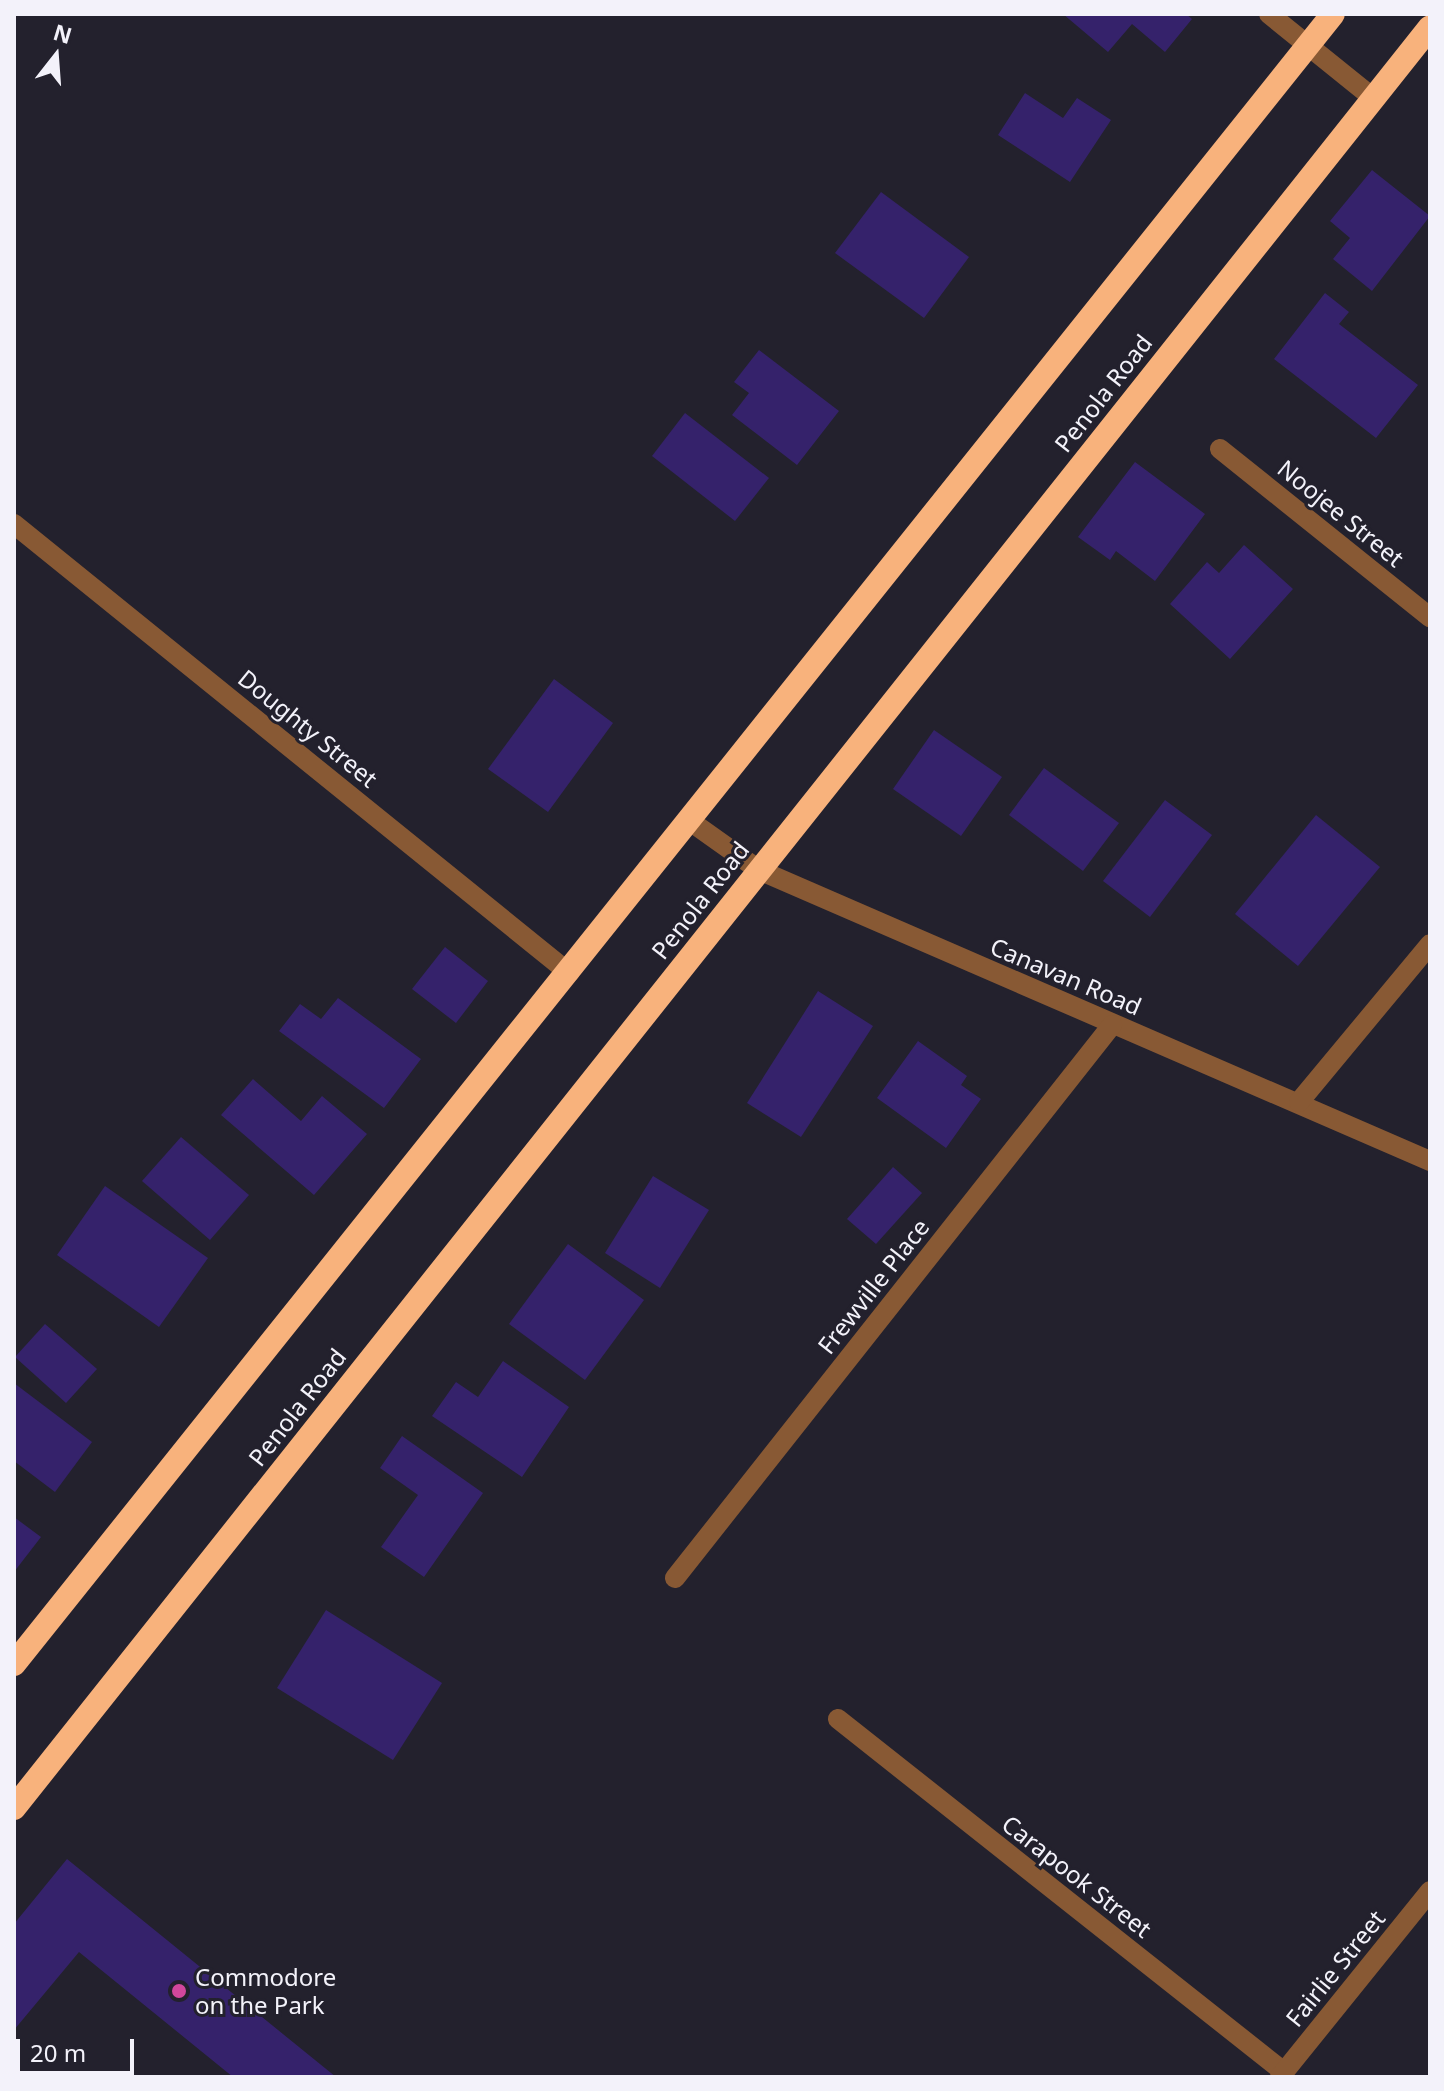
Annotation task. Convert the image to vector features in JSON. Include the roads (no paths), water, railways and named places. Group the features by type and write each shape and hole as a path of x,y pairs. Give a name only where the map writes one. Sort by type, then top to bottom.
{"highway":[{"path":"14,1664 1333,14"},
{"name":"Penola Road","path":"14,1808 1430,27"}],"street":[{"path":"1269,14 1373,98"},
{"name":"Noojee Street","path":"1220,449 1430,617"},
{"name":"Doughty Street","path":"14,524 569,973"},
{"name":"Canavan Road","path":"690,821 759,870 1430,1161"},
{"path":"1299,1102 1430,944"},
{"name":"Frewville Place","path":"675,1578 1112,1025"},
{"name":"Carapook Street","path":"838,1719 1282,2075"},
{"name":"Fairlie Street","path":"1282,2075 1430,1891"}],"place":[{"name":"Commodore on the Park","path":"179,1991"}]}
